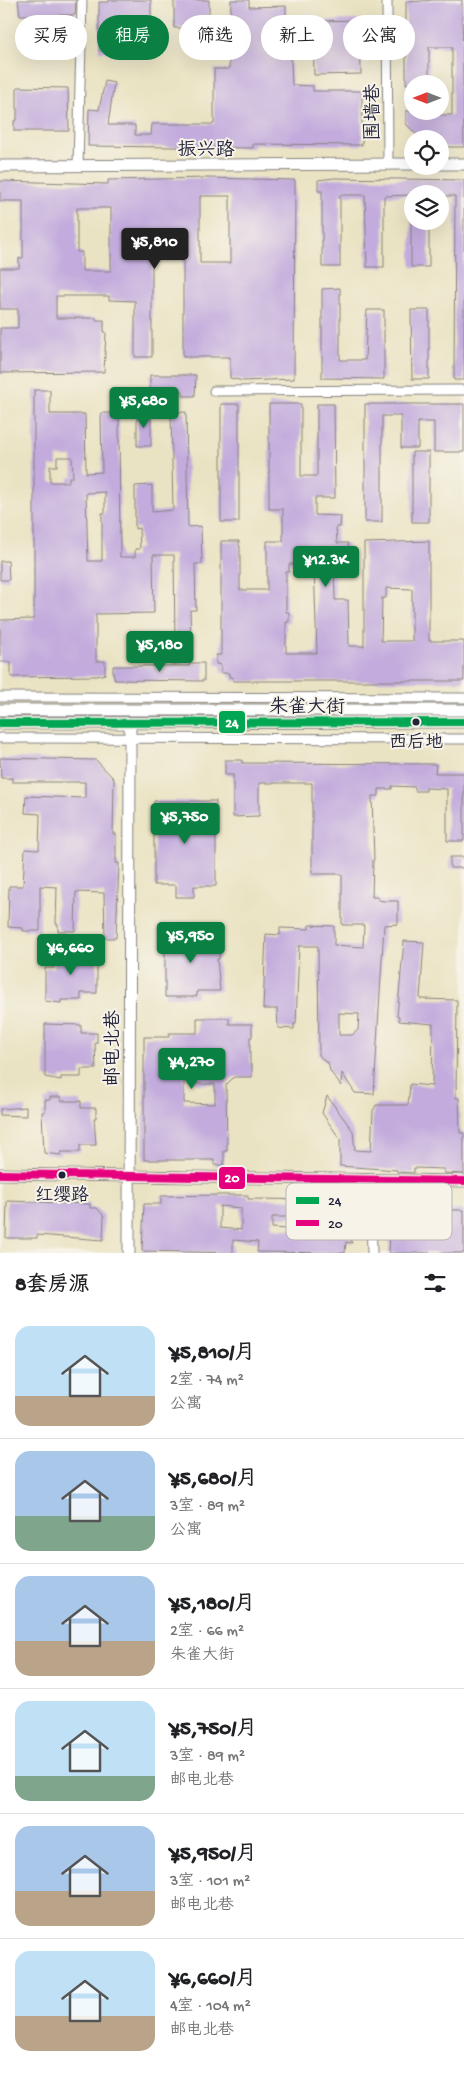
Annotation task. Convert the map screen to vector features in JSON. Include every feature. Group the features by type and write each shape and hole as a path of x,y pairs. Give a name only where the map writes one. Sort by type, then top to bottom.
{"street":[{"path":"78,166 82,0"},
{"name":"围墙巷","path":"387,0 388,164"},
{"name":"振兴路","path":"0,166 404,164"},
{"path":"449,164 464,164"},
{"path":"214,391 464,390"},
{"path":"0,697 464,698"},
{"name":"朱雀大街","path":"0,710 464,710"},
{"name":"朱雀大街","path":"0,723 464,722"},
{"name":"邮电北巷","path":"129,1253 130,723"},
{"path":"0,738 464,739"},
{"path":"0,1174 464,1181"},
{"path":"372,1240 372,1253"}],"building":[{"path":"18,0 76,0 75,15 20,15"},
{"path":"109,0 151,0 151,15 99,15 99,2 109,2"},
{"path":"174,0 209,0 209,15 179,15 179,28 174,28"},
{"path":"231,0 249,0 249,7 286,6 286,15 261,15 261,60 291,60 292,85 313,86 313,91 362,91 362,145 253,144 253,148 88,146 89,109 99,110 105,81 114,83 108,125 135,125 135,135 151,135 152,124 214,124 214,69 229,69 229,60 251,60 251,15 231,15"},
{"path":"462,0 464,147 449,147 449,130 412,130 406,124 406,120 449,120 449,115 452,115 452,47 429,47 429,75 406,75 406,60 415,60 415,15 406,15 406,2"},
{"path":"343,20 343,60 361,60 361,74 314,75 314,60 333,60 333,21"},
{"path":"17,87 68,88 69,131 14,131 14,121 17,120"},
{"path":"207,178 295,180 294,379 243,381 230,378 230,357 183,357 183,251 152,251 152,357 135,357 135,301 109,300 109,296 56,296 56,318 96,318 96,320 104,320 104,332 106,332 104,372 0,373 0,328 18,328 18,309 0,309 0,268 19,268 19,258 23,258 23,201 0,201 0,181 108,184 108,180","holes":["200,196 230,196 230,263 200,263","77,208 111,208 111,271 82,271 82,252 77,252"]},
{"path":"334,178 464,180 464,380 454,380 455,196 449,196 449,185 404,185 404,195 384,196 384,267 367,267 365,195 340,195 340,267 322,267 322,191 318,191 318,180"},
{"path":"411,230 429,230 429,267 411,267"},
{"path":"340,288 340,360 365,360 367,310 384,310 384,379 322,378 322,289"},
{"path":"411,310 429,310 429,379 412,379"},
{"path":"150,375 196,375 195,396 183,396 183,391 150,390"},
{"path":"34,390 50,390 50,414 85,414 86,473 102,472 101,413 119,413 120,557 135,557 135,549 140,549 139,528 135,529 135,486 152,485 152,512 173,510 171,413 186,412 188,527 201,526 202,564 195,564 196,610 190,610 191,642 175,643 174,555 153,555 154,613 96,614 96,661 105,661 105,674 97,676 11,677 11,662 0,662 0,620 34,619","holes":["57,457 72,457 73,477 69,477 69,482 50,482 50,466 57,466","105,492 105,513 102,513 102,561 88,561 86,493"]},
{"path":"221,404 239,404 239,522 221,522"},
{"path":"269,404 301,404 301,476 317,476 317,404 334,404 335,498 315,498 315,515 341,516 340,527 336,527 337,543 348,543 348,557 334,558 335,600 348,600 349,646 364,646 364,543 429,541 429,641 464,641 464,681 233,681 233,677 229,677 229,673 221,673 221,665 216,664 216,655 221,655 221,541 239,541 240,590 267,590 267,541 283,541 283,509 269,509","holes":["289,564 314,564 317,653 286,653 286,622 289,622 289,612 286,612 286,572 289,572","386,588 412,589 412,641 381,641 382,598 386,598"]},
{"path":"365,404 464,404 464,452 434,452 434,422 418,422 418,448 401,448 401,416 382,416 382,522 365,522"},
{"path":"137,412 151,412 151,446 137,446"},
{"path":"412,452 429,452 429,522 412,522"},
{"path":"0,561 8,561 9,580 0,580"},
{"path":"190,663 204,663 204,681 115,680 113,674 113,666 189,666"},
{"path":"0,758 96,760 114,779 113,834 116,834 116,863 119,863 116,938 105,938 104,893 76,892 75,931 58,931 58,924 56,924 57,887 40,886 40,931 23,931 23,928 8,927 9,886 23,886 25,849 39,850 40,814 25,813 26,796 85,798 85,782 12,782 12,778 1,778"},
{"path":"225,760 242,760 242,763 436,764 435,773 464,773 464,841 447,841 447,789 426,788 426,791 415,791 415,787 392,786 392,789 379,789 379,796 372,796 374,860 372,897 378,897 378,900 384,901 398,901 398,924 384,925 374,1094 355,1093 342,1073 341,1086 330,1071 328,1062 325,1062 319,1055 318,946 299,946 296,1024 294,1024 294,1029 278,1028 277,1009 263,1009 266,934 280,935 280,928 309,929 309,925 334,926 334,945 363,947 364,925 342,925 342,874 312,874 312,783 259,783 259,816 233,817 233,775 225,775","holes":["339,1013 359,1014 358,1030 352,1035 339,1035"]},
{"path":"154,801 216,801 216,886 194,886 194,897 176,897 176,885 154,885"},
{"path":"450,857 464,857 464,868 450,868"},
{"path":"165,932 193,932 197,933 197,938 220,938 219,959 217,959 220,991 197,991 197,996 193,997 165,997"},
{"path":"404,941 424,942 420,999 457,1000 456,1098 459,1098 460,1133 464,1133 464,1174 444,1173 444,1169 414,1168 414,1173 340,1166 340,1139 322,1113 327,1096 353,1131 355,1150 371,1151 373,1111 376,1105 408,1105 410,1084 432,1086 433,1024 399,1021 399,1016 397,1016"},
{"path":"55,949 82,949 82,957 97,957 97,993 81,993 81,1000 61,1000 61,1003 45,1001 45,968 54,968"},
{"path":"197,1018 229,1018 229,1024 252,1024 250,1065 252,1065 252,1077 234,1077 226,1085 227,1151 224,1151 224,1165 214,1165 214,1160 144,1160 144,1037 169,1037 169,1033 197,1033","holes":["184,1076 198,1084 215,1084 215,1104 184,1103"]},
{"path":"45,1024 81,1025 81,1033 97,1033 97,1043 95,1043 96,1069 81,1069 81,1077 61,1077 61,1080 45,1077"},
{"path":"50,1097 61,1097 61,1101 81,1101 81,1108 96,1108 96,1118 94,1118 96,1145 80,1145 80,1152 61,1152 61,1155 44,1153 42,1112 45,1112 45,1100 50,1100"},
{"path":"26,1107 26,1116 0,1115 0,1109"},
{"path":"248,1195 248,1199 286,1199 286,1217 272,1217 272,1228 286,1229 286,1240 350,1240 352,1243 346,1242 345,1253 257,1252 258,1242 233,1240 233,1253 142,1251 144,1204 161,1204 161,1196","holes":["220,1206 241,1208 241,1230 220,1228"]},
{"path":"7,1201 90,1204 90,1208 97,1208 104,1216 103,1240 37,1235 37,1238 6,1238"},
{"path":"452,1210 464,1210 464,1253 389,1253 390,1240 452,1240"}],"transit line":[{"name":"24","path":"0,723 464,722"},
{"name":"20","path":"0,1174 464,1181"}],"place":[{"name":"西后地","path":"416,722"},
{"name":"红缨路","path":"62,1175"}]}
